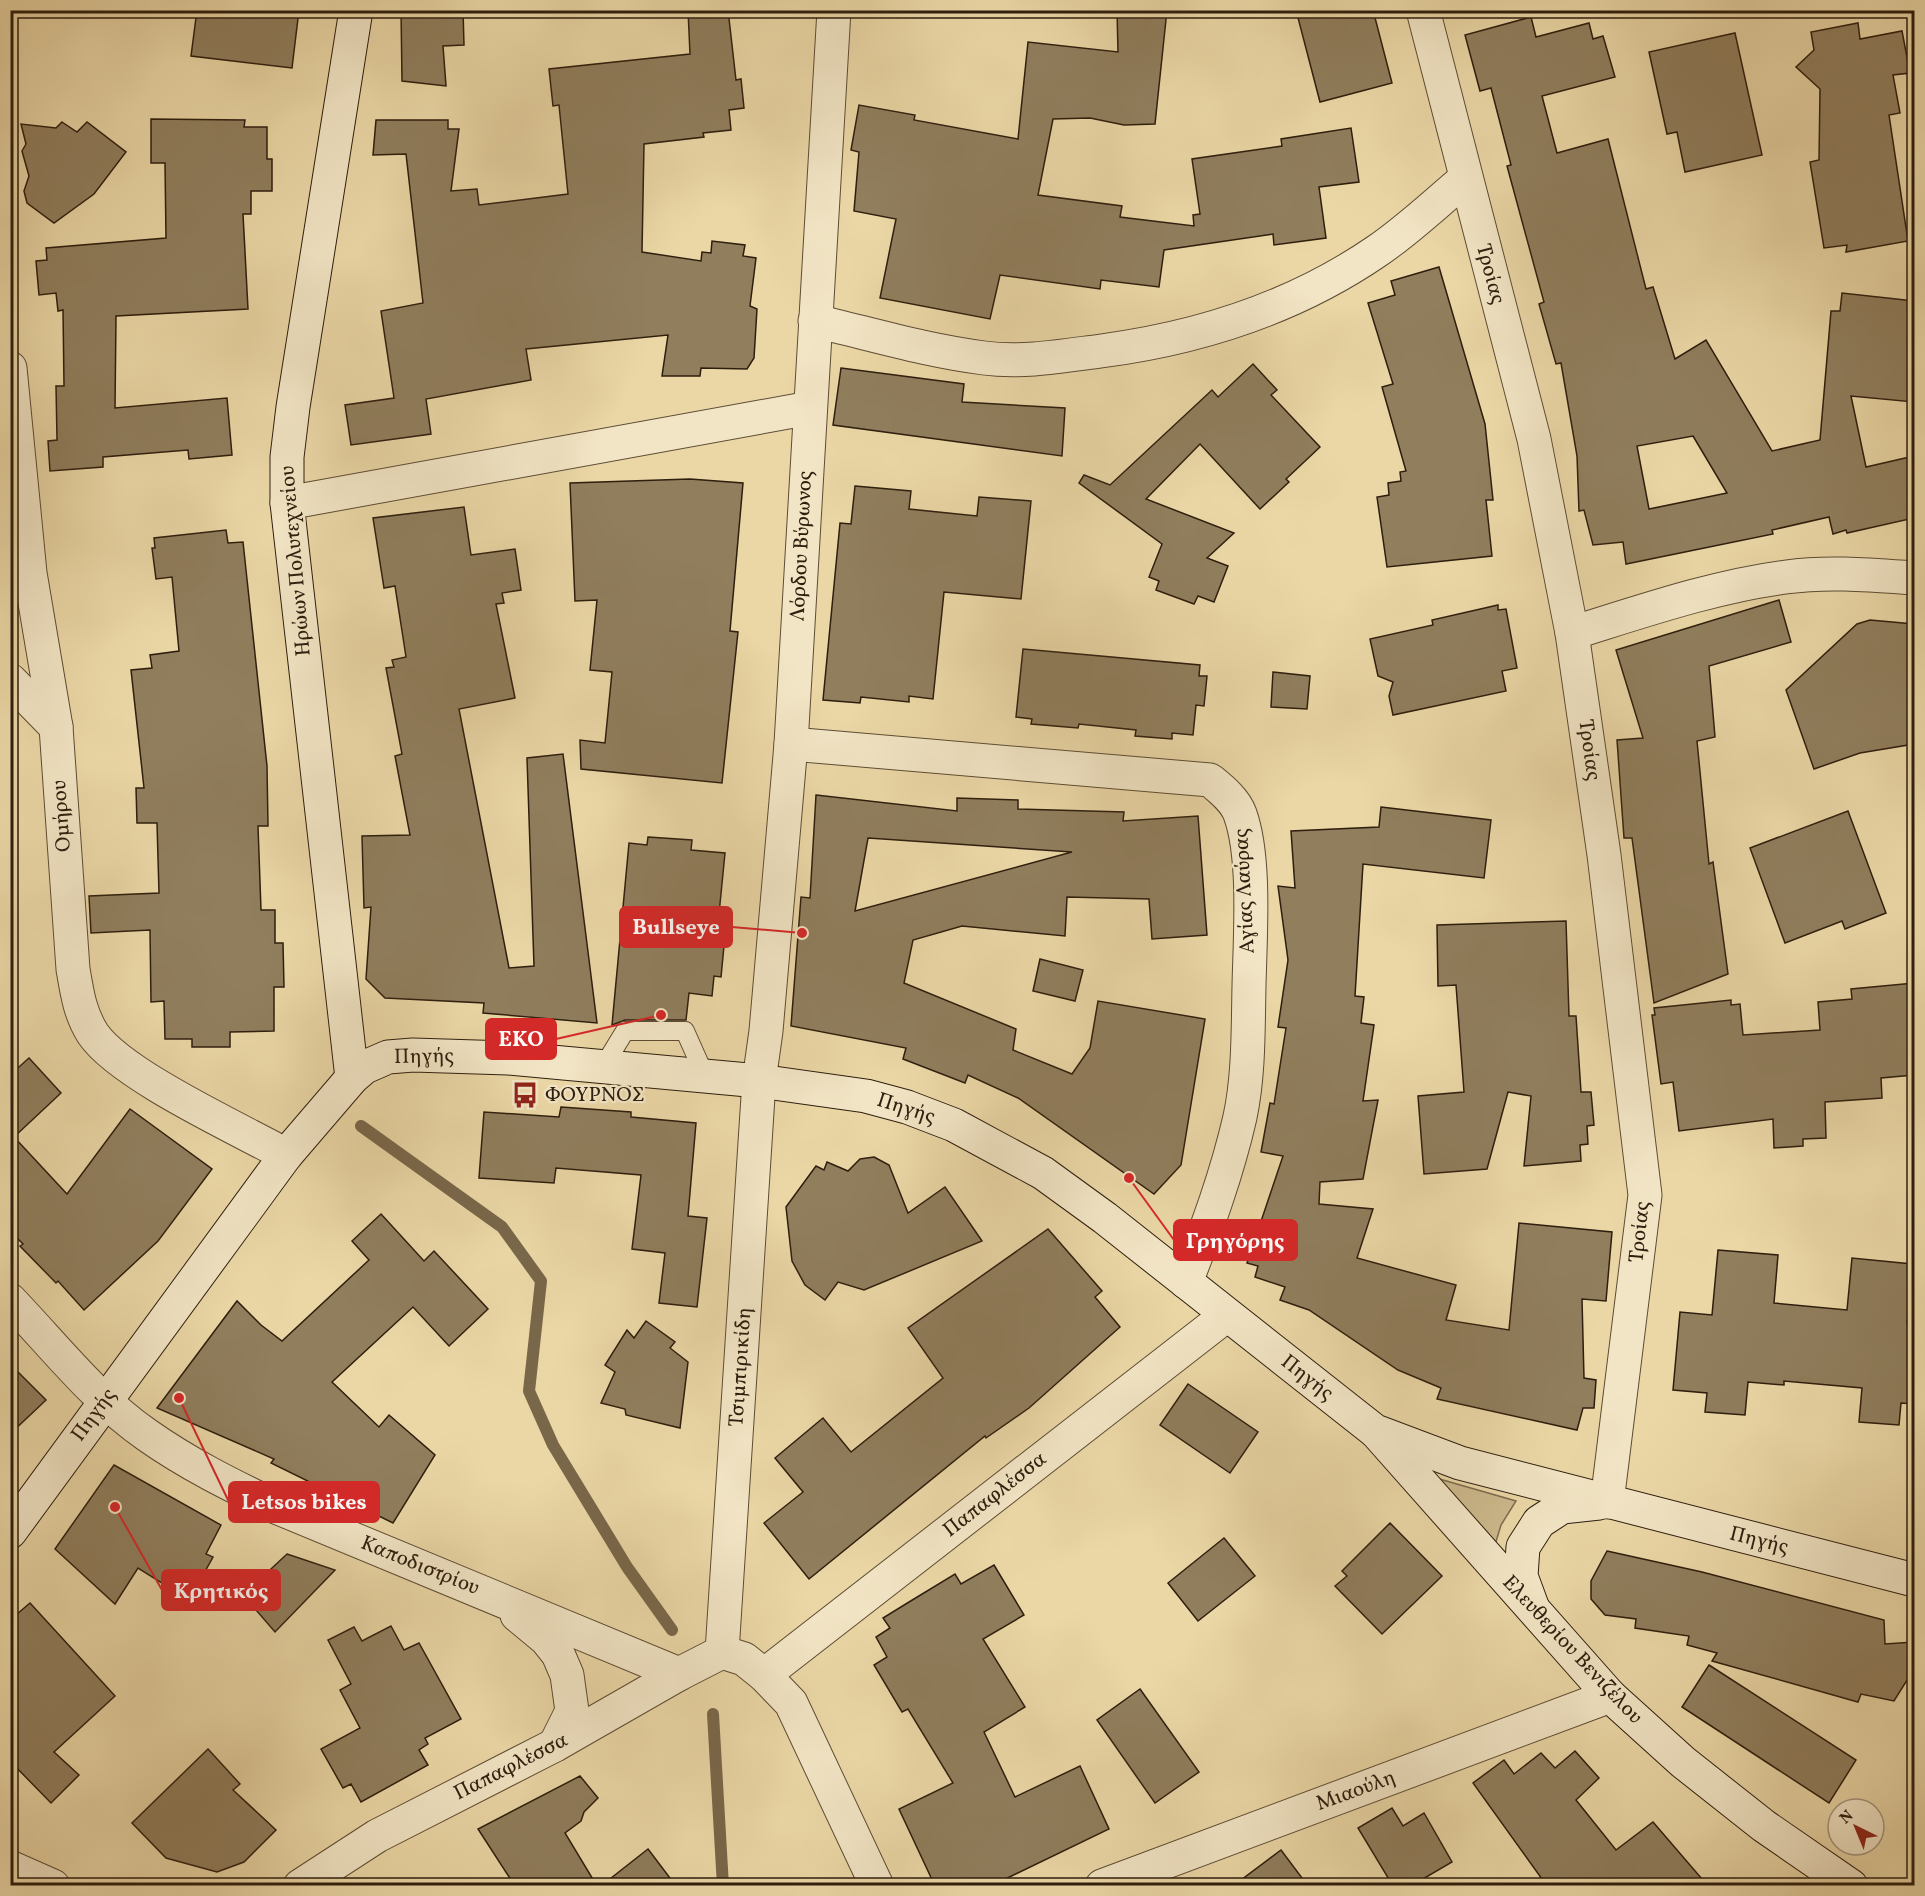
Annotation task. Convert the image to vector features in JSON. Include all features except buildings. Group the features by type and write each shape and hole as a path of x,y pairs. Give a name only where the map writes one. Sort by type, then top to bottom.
{"street":[{"name":"Ηρώων Πολυτεχνείου","path":"352,1078 287,503 287,457 356,10"},
{"name":"Λόρδου Βύρωνος","path":"759,1081 766,1031 790,744 834,10"},
{"name":"Τροίας","path":"1423,10 1534,439 1572,633 1604,855 1645,1195 1607,1502"},
{"path":"815,321 930,349 985,358 1036,360 1133,347 1203,333 1263,312 1326,282 1378,250 1465,179"},
{"name":"Ομήρου","path":"10,368 20,582 56,727 73,969 78,1006 94,1035 118,1059 161,1086 286,1155"},
{"path":"287,503 810,408"},
{"path":"1572,633 1683,600 1785,577 1850,574 1914,578"},
{"path":"10,680 56,727"},
{"name":"Αγίας Λαύρας","path":"790,744 1210,780 1240,811 1247,839 1251,920 1246,1066 1240,1115 1220,1193 1186,1282"},
{"name":"Πηγής","path":"10,1532 286,1155 352,1078 378,1060 413,1054 508,1058 759,1081 866,1096 954,1125 1043,1173 1375,1431 1460,1463 1914,1580"},
{"name":"Τσιμπιρικίδη","path":"723,1652 759,1081"},
{"name":"Καποδιστρίου","path":"10,1300 105,1400 146,1435 214,1477 276,1507 679,1674"},
{"name":"Παπαφλέσσα","path":"764,1675 1227,1315"},
{"name":"Ελευθερίου Βενιζέλου","path":"1375,1431 1610,1696 1683,1762 1737,1805 1851,1886"},
{"path":"1534,1612 1521,1576 1523,1547 1539,1522 1562,1508 1607,1502"},
{"path":"495,1597 546,1639 558,1654 567,1675 572,1711 555,1745"},
{"path":"723,1652 744,1659 764,1675 791,1703 878,1886"},
{"name":"Παπαφλέσσα","path":"300,1886 377,1836 555,1745 679,1674 723,1652"},
{"name":"Μιαούλη","path":"1102,1886 1610,1696"},
{"path":"10,1867 53,1886"}],"lane":[{"path":"603,1067 625,1031 685,1031 705,1076"}],"shaded area":[{"path":"1436,1478 1516,1501 1501,1525 1495,1545"}],"waterway":[{"path":"361,1126 502,1227 541,1281 529,1391 553,1445 627,1567 672,1630"},
{"path":"713,1714 723,1886"}],"place":[{"name":"Bullseye","path":"802,933"},
{"name":"EKO","path":"661,1015"},
{"name":"ΦΟΥΡΝΟΣ","path":"525,1095"},
{"name":"Γρηγόρης","path":"1129,1178"},
{"name":"Letsos bikes","path":"179,1398"},
{"name":"Κρητικός","path":"115,1507"}]}
